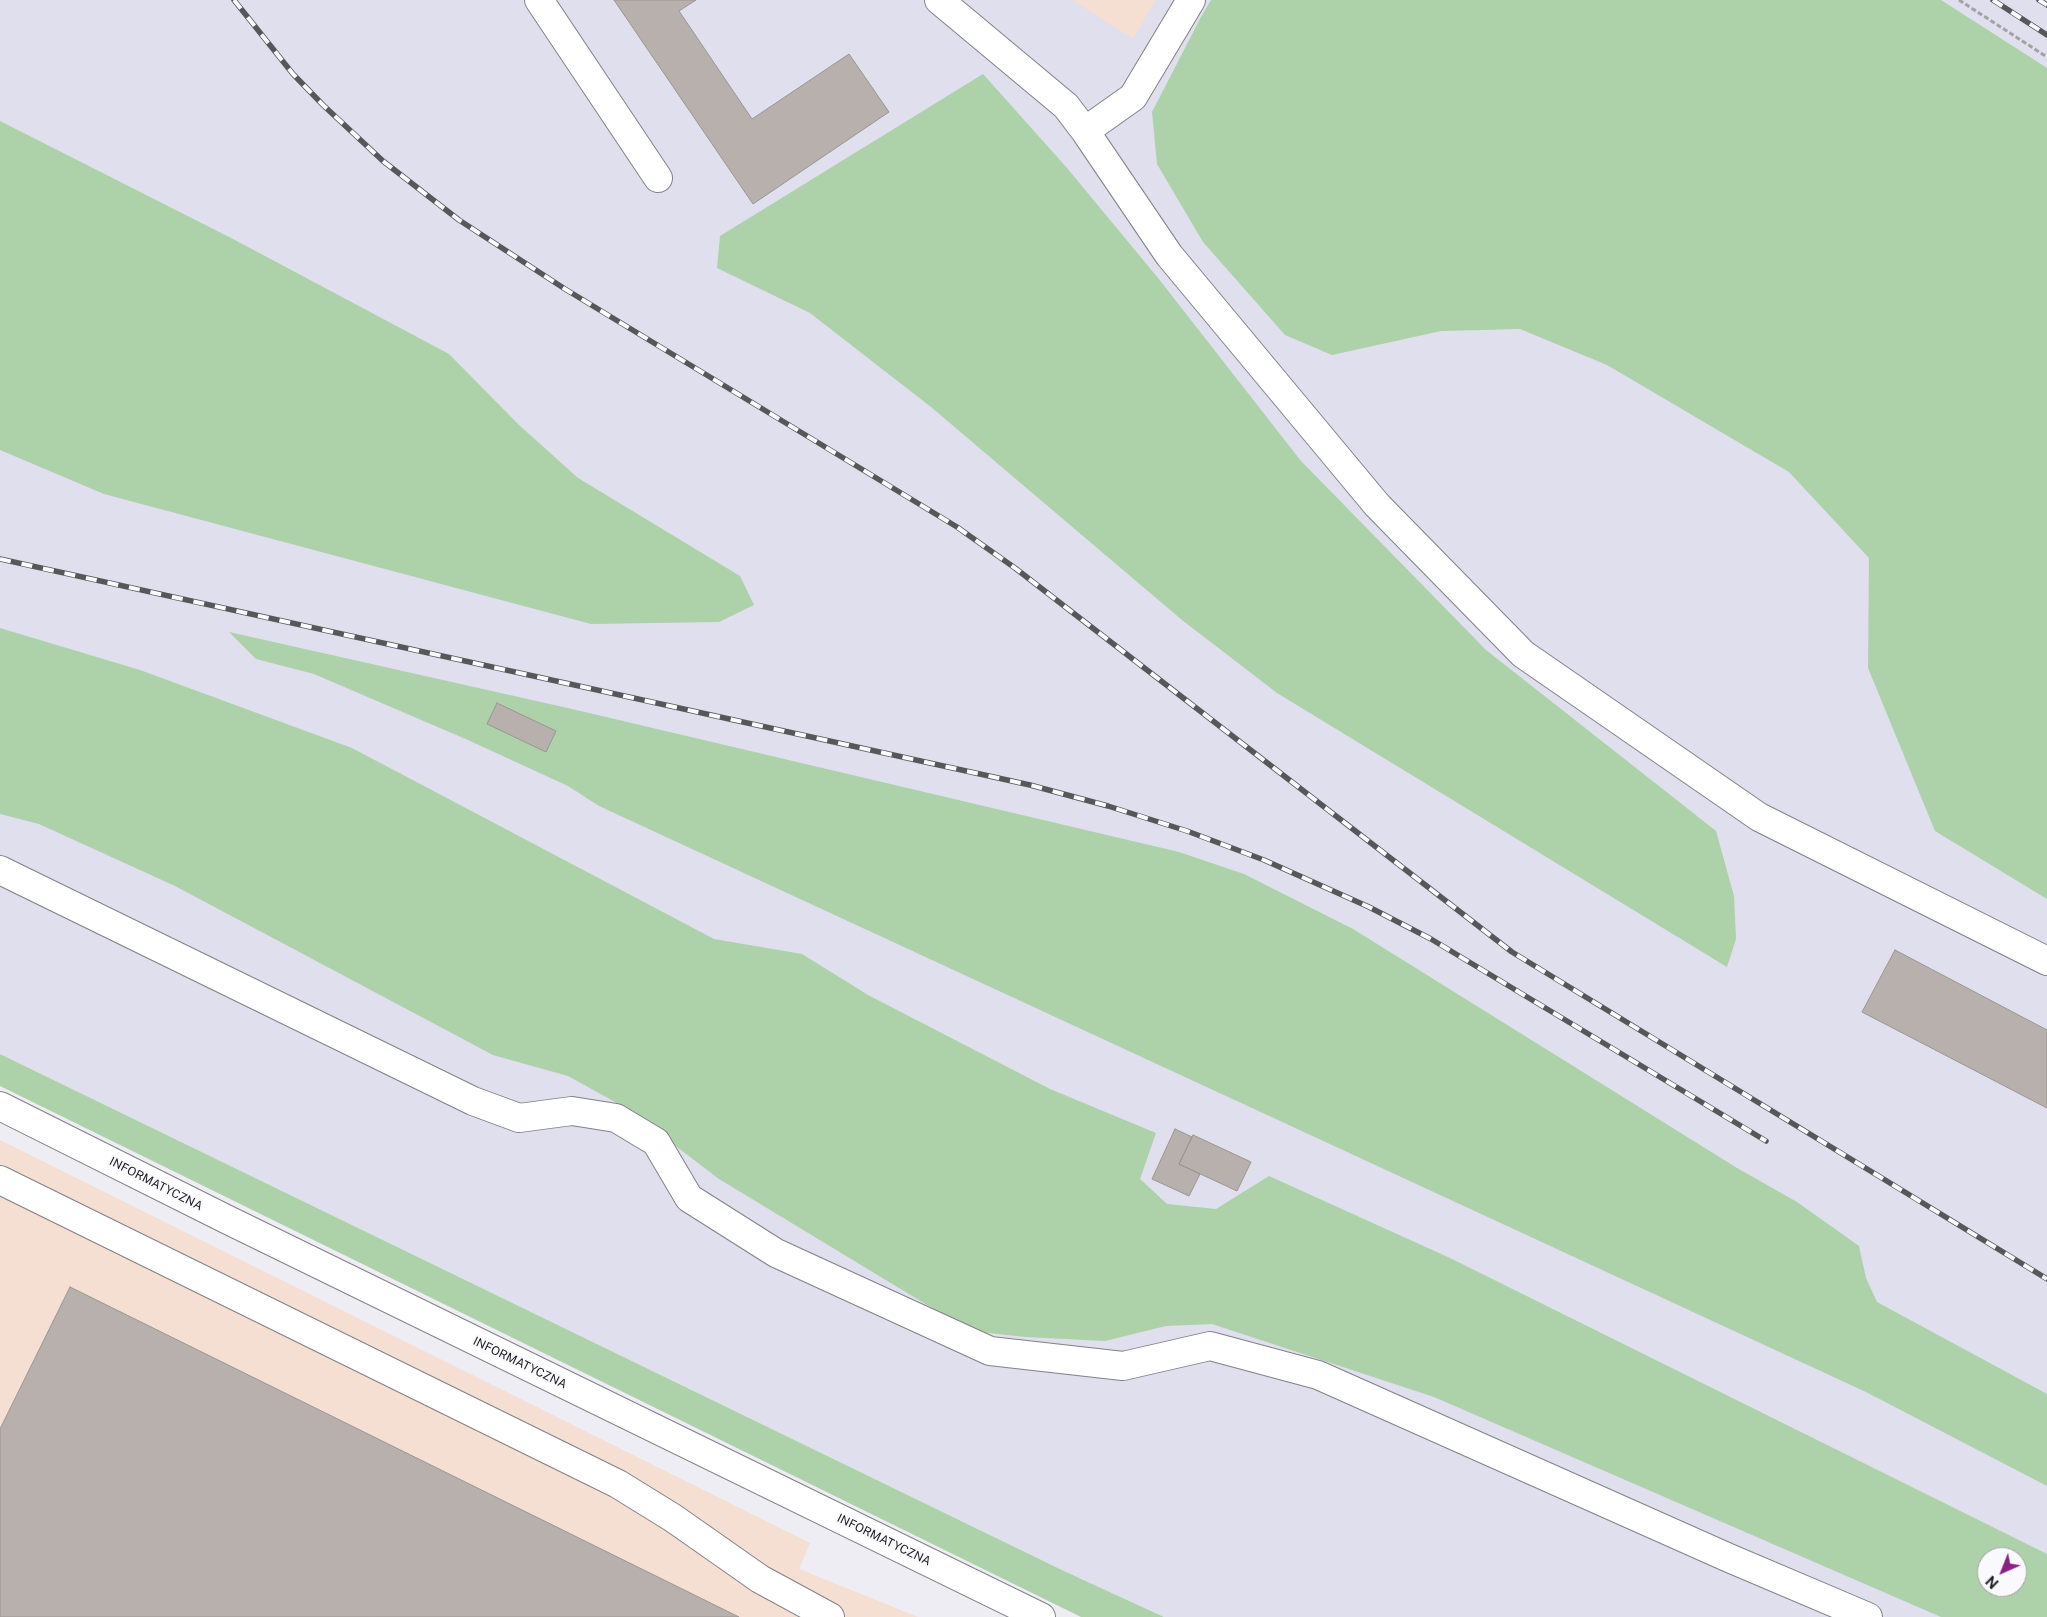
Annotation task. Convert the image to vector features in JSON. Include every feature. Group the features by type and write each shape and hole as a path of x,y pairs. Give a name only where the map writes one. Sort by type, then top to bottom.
{"street":[{"path":"539,0 658,178"},
{"path":"939,0 1066,106 1085,131 1169,256 1377,505 1523,654 1759,817 2047,961"},
{"path":"1085,131 1134,97 1191,0"},
{"path":"0,870 473,1101 519,1118 572,1111 616,1118 656,1142 689,1198 776,1253 990,1351 1122,1366 1210,1346 1318,1375 1729,1558 1868,1617"},
{"name":"INFORMATYCZNA","path":"0,1106 226,1219 1041,1617"},
{"path":"0,1180 618,1484 673,1518 760,1579 830,1617"}],"path":[{"path":"1959,0 2047,57"}],"shaded area":[{"path":"0,0 2047,0 2047,1617 1164,1617 1064,1571 0,1054"},
{"path":"1072,0 1156,0 1133,39"},
{"path":"0,1140 810,1543 799,1569 918,1617 0,1617"}],"green space":[{"path":"1211,0 1941,0 2047,68 2047,899 1935,831 1868,668 1869,558 1789,472 1607,365 1520,329 1441,331 1332,355 1285,335 1203,242 1157,164 1152,112"},
{"path":"983,74 1067,168 1158,278 1301,461 1486,650 1716,831 1734,896 1736,939 1727,967 1277,693 1182,620 931,407 810,313 717,268 720,236"},
{"path":"0,121 233,239 449,354 518,424 578,478 740,576 754,605 719,622 591,624 104,494 0,450"},
{"path":"0,628 140,670 352,748 714,939 802,954 868,995 1050,1089 1156,1133 1140,1179 1167,1204 1216,1209 1269,1176 1450,1258 2047,1554 2047,1617 1941,1617 1434,1397 1212,1324 1166,1326 1105,1341 1026,1337 970,1331 719,1179 626,1108 568,1076 493,1055 175,886 39,824 0,814"},
{"path":"229,632 572,709 1179,852 1244,874 1353,929 1737,1168 1797,1202 1859,1246 1866,1278 1877,1302 2047,1394 2047,1486 1866,1392 599,806 568,786 468,740 314,674 256,659"},
{"path":"0,1054 1064,1571 1164,1617 1081,1617 0,1086"}],"building":[{"path":"614,0 696,0 679,11 752,119 849,54 889,112 753,204"},
{"path":"497,703 556,731 546,752 487,724"},
{"path":"1895,950 2047,1030 2047,1108 1862,1012"},
{"path":"1175,1129 1192,1137 1179,1164 1200,1174 1189,1196 1152,1179"},
{"path":"1193,1135 1251,1162 1237,1191 1179,1164"},
{"path":"70,1287 739,1617 0,1617 0,1429"}],"railway":[{"path":"234,0 293,74 323,105 383,161 459,220 565,289 957,527 1015,568 1512,952 2047,1279"},
{"path":"1993,0 2047,35"},
{"path":"2039,0 2047,5"},
{"path":"0,559 1030,785 1108,806 1187,831 1264,860 1369,907 1431,939 1766,1141"}]}
